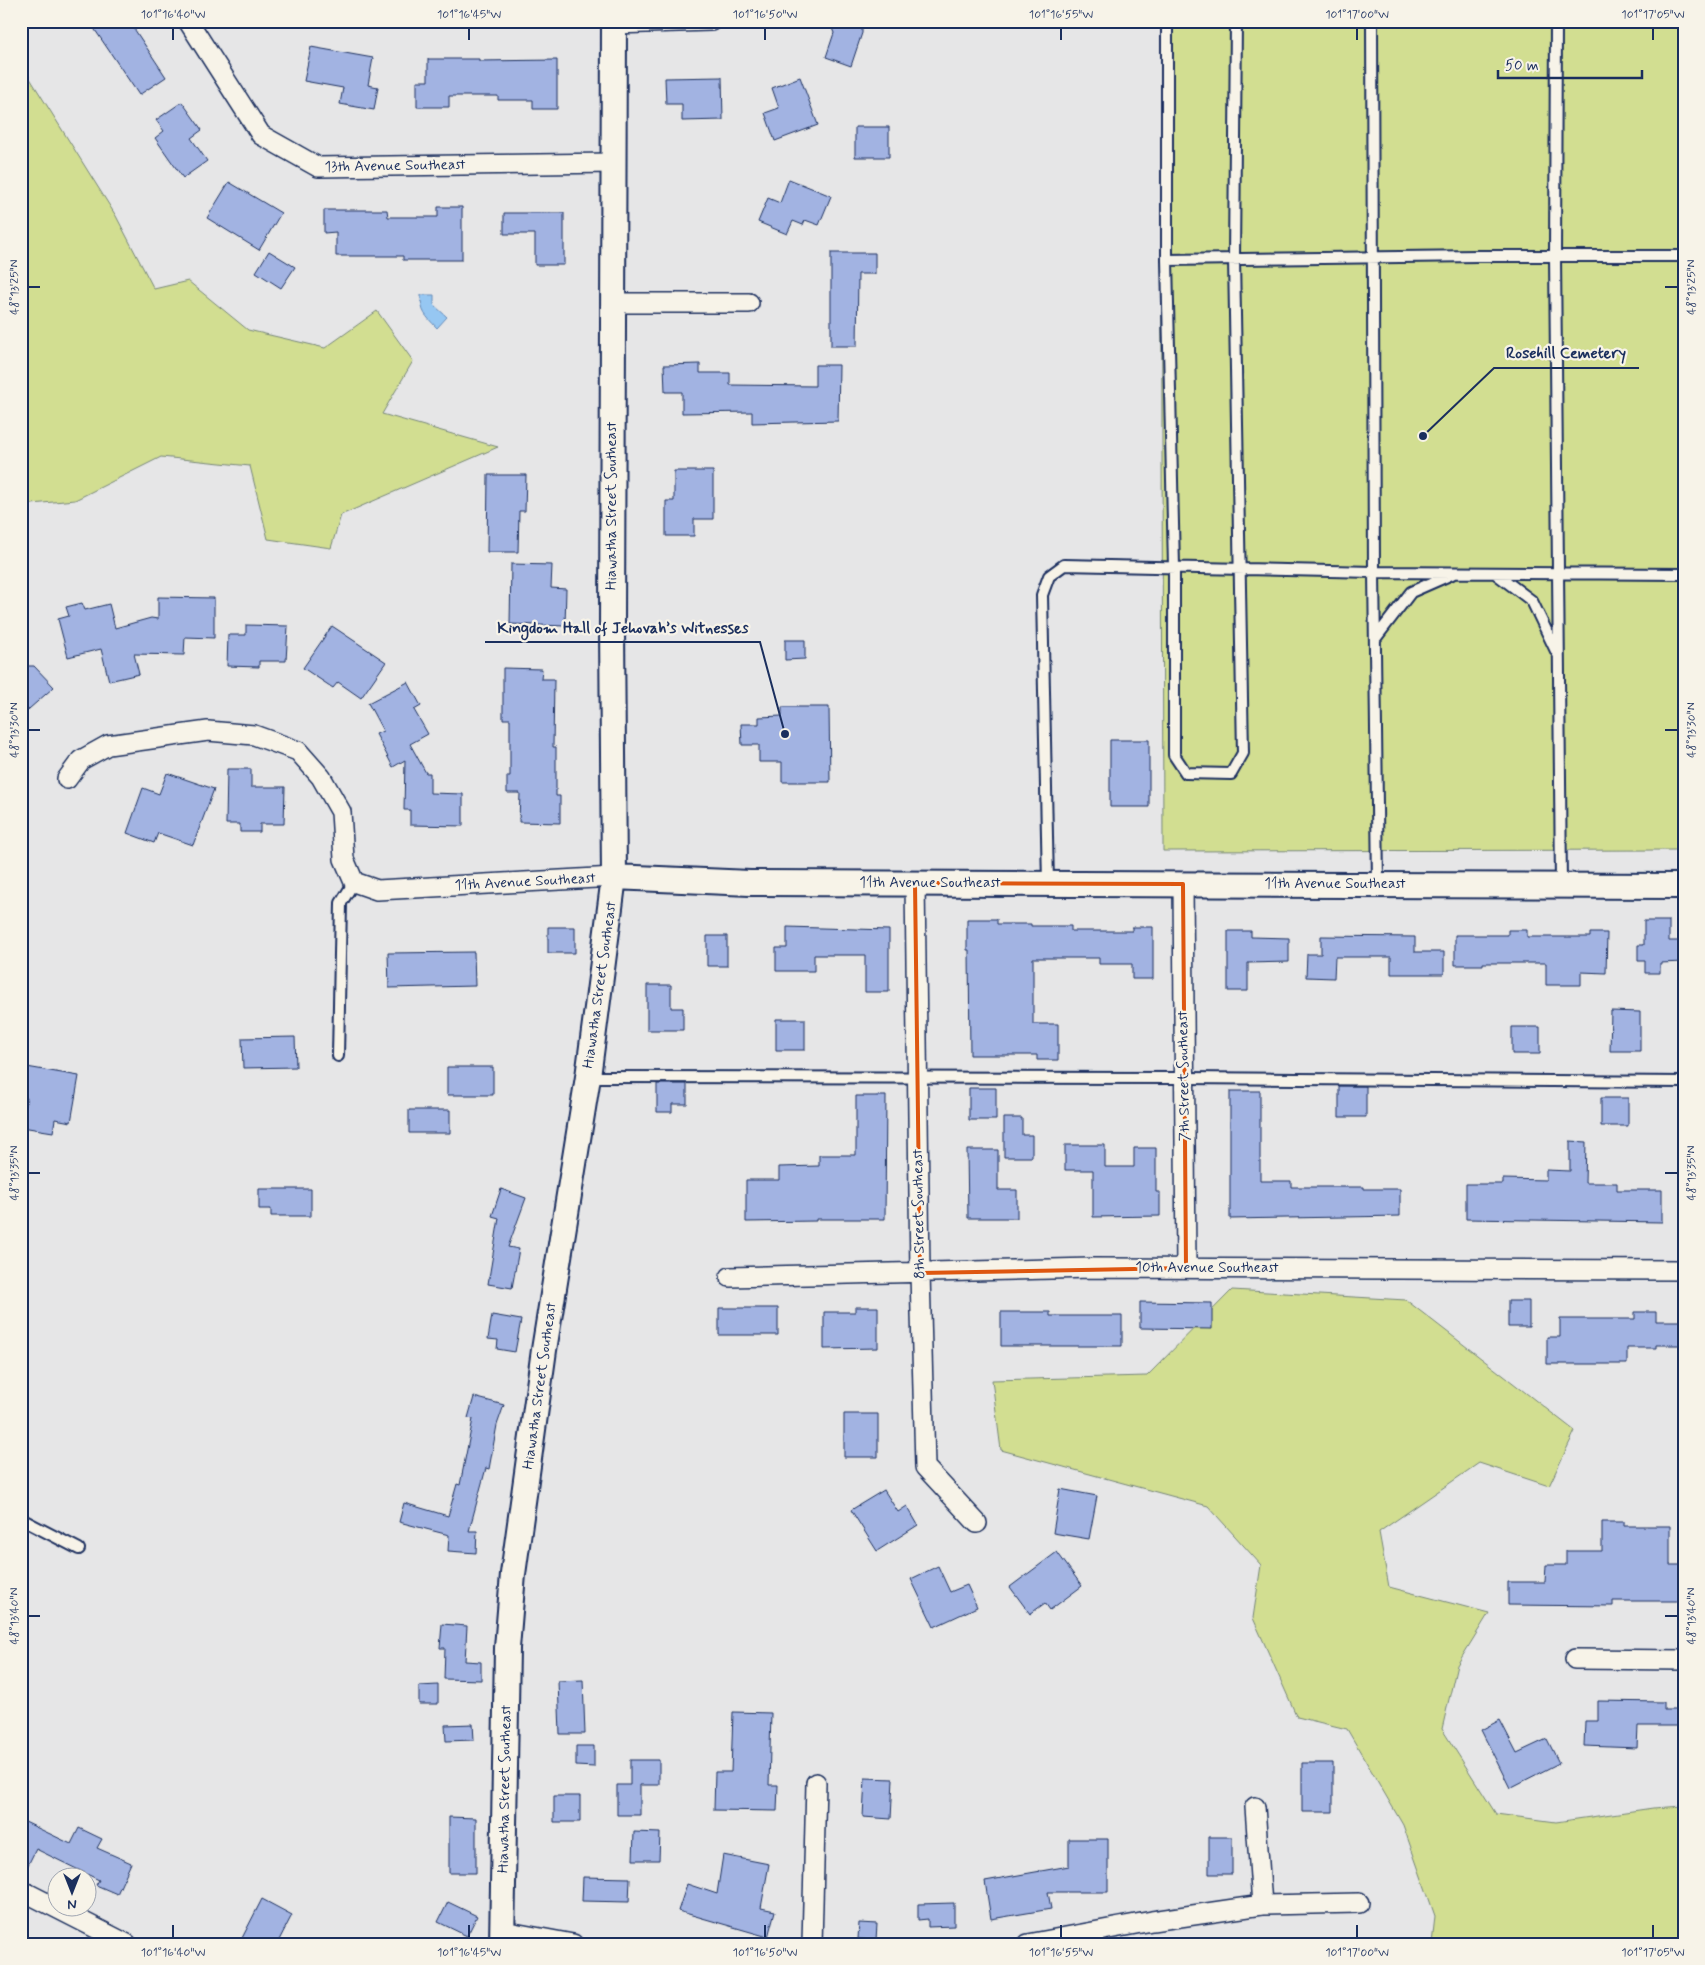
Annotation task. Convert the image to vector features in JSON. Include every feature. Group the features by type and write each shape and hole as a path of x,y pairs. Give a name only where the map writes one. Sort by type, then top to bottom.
{"street":[{"name":"13th Avenue Southeast","path":"188,21 261,135 318,167 613,163"},
{"path":"614,23 711,21"},
{"name":"Hiawatha Street Southeast","path":"503,1937 507,1648 513,1574 544,1350 588,1077 614,877 612,628 614,23"},
{"path":"613,303 748,303"},
{"path":"67,779 81,760 108,745 208,731 254,735 263,738 298,751 321,777 341,812 344,859 354,882"},
{"name":"11th Avenue Southeast","path":"354,882 378,890 614,877 750,883 1684,886"},
{"name":"8th Street Southeast","path":"915,883 920,1272 925,1467 977,1523"},
{"name":"7th Street Southeast","path":"1182,884 1186,1268"},
{"name":"10th Avenue Southeast","path":"730,1277 1092,1268 1684,1270"},
{"path":"1575,1659 1684,1660"},
{"path":"812,1944 816,1783"},
{"path":"1255,1808 1262,1905"},
{"path":"21,1890 127,1944"},
{"path":"1028,1944 1152,1921 1262,1905 1359,1903"},
{"path":"503,1937 573,1944"}],"lane":[{"path":"1167,21 1167,260 1174,567 1174,755 1186,773 1231,774 1243,753 1234,259 1236,21"},
{"path":"1372,21 1374,572 1378,884"},
{"path":"1556,21 1555,256 1561,885"},
{"path":"1167,260 1684,256"},
{"path":"1048,884 1042,595 1049,576 1064,565 1374,572 1684,574"},
{"path":"1375,639 1411,592 1456,572"},
{"path":"1495,573 1532,601 1558,656"},
{"path":"338,1056 342,903 354,882"},
{"path":"588,1077 1184,1078 1684,1082"},
{"path":"21,1519 79,1549"}],"highlighted area":[{"path":"915,883 1183,884 1186,1268 920,1273"}],"green space":[{"path":"1161,21 1684,21 1684,850 1163,851"},
{"path":"21,64 116,216 154,289 188,281 248,330 325,348 377,311 413,361 382,414 498,447 341,515 331,548 268,539 250,466 161,457 75,500 21,505"},
{"path":"1232,1290 1406,1300 1575,1431 1549,1486 1479,1463 1379,1532 1389,1587 1489,1613 1457,1665 1442,1729 1496,1814 1556,1822 1653,1808 1684,1806 1684,1944 1432,1944 1435,1916 1403,1825 1347,1729 1297,1717 1253,1618 1261,1565 1208,1506 1001,1450 992,1380 1147,1376"}],"water":[{"path":"421,295 434,295 434,305 447,317 437,328 424,313"}],"building":[{"path":"89,21 129,21 166,77 139,95"},
{"path":"829,21 862,21 862,33 851,66 826,57 834,33"},
{"path":"311,47 373,58 368,85 378,87 374,110 340,104 343,88 304,81"},
{"path":"428,59 479,59 479,61 557,60 557,109 533,109 533,100 498,100 498,96 449,96 449,107 417,107 417,81 428,81"},
{"path":"722,77 723,120 682,121 682,104 666,104 665,78"},
{"path":"800,77 818,125 775,141 765,113 779,108 772,88"},
{"path":"182,102 202,130 191,138 207,161 183,178 155,138 164,131 156,120"},
{"path":"855,127 889,127 889,157 855,157"},
{"path":"789,179 831,196 819,225 805,220 803,225 793,221 787,234 758,222 768,198 780,203"},
{"path":"229,182 281,213 259,250 207,218"},
{"path":"438,207 462,207 462,260 403,260 403,256 336,256 336,232 324,233 324,210 387,210 388,217 438,217"},
{"path":"504,213 564,213 564,265 535,265 535,234 504,234"},
{"path":"269,251 295,267 281,288 256,272"},
{"path":"831,253 875,253 875,274 858,274 857,346 831,346"},
{"path":"700,364 700,373 730,373 730,385 815,386 815,365 839,365 838,421 752,423 752,412 682,413 682,392 665,392 664,365"},
{"path":"674,471 713,471 713,519 694,519 694,536 666,536 666,501 674,501"},
{"path":"488,475 526,475 525,511 519,511 518,552 487,552"},
{"path":"511,564 552,565 551,588 566,589 565,626 510,624"},
{"path":"158,597 214,598 214,638 185,637 184,655 134,654 139,674 109,681 101,649 68,657 58,619 69,616 66,607 82,603 85,610 109,604 115,628 151,618 158,619"},
{"path":"246,625 288,626 286,661 259,661 259,667 227,666 228,635 246,635"},
{"path":"332,626 386,662 361,698 338,682 333,688 303,668"},
{"path":"785,640 805,640 805,659 785,660"},
{"path":"28,666 34,666 54,687 21,716 21,672"},
{"path":"503,668 542,669 541,679 554,679 553,747 556,747 556,796 560,796 560,823 519,822 520,793 507,793 507,776 510,776 510,719 503,719"},
{"path":"408,682 421,706 414,710 428,734 410,744 426,773 430,773 430,793 463,794 463,826 410,825 410,810 404,810 405,760 393,767 376,734 383,731 368,703"},
{"path":"782,707 829,707 830,782 782,782 782,762 759,762 759,745 742,745 741,724 759,724 759,717 782,716"},
{"path":"1110,740 1149,740 1149,807 1110,807"},
{"path":"227,769 251,769 251,787 285,787 284,824 260,824 260,832 240,832 240,824 226,824"},
{"path":"167,773 214,789 193,845 158,833 154,843 127,833 143,788 159,794"},
{"path":"967,919 997,919 997,924 1071,926 1071,931 1132,931 1132,927 1153,927 1153,979 1132,979 1132,964 1099,964 1099,958 1033,958 1033,1024 1058,1024 1058,1060 1037,1060 1037,1055 970,1055"},
{"path":"1644,921 1669,921 1669,941 1684,941 1684,962 1660,963 1660,973 1645,973 1645,961 1638,961 1638,945 1644,945"},
{"path":"548,927 575,927 575,953 548,953"},
{"path":"787,927 889,930 889,992 865,992 865,955 814,955 814,971 776,971 776,948 787,948"},
{"path":"1508,930 1527,930 1527,937 1590,937 1590,933 1607,933 1606,973 1581,972 1581,985 1546,985 1546,963 1455,965 1455,935 1508,935"},
{"path":"1228,931 1251,931 1251,937 1289,938 1289,962 1248,963 1248,991 1228,991"},
{"path":"707,936 727,936 727,966 707,966"},
{"path":"1321,936 1415,937 1415,952 1444,952 1444,974 1391,974 1391,957 1335,957 1334,978 1306,977 1307,954 1321,954"},
{"path":"474,952 475,986 389,988 388,953"},
{"path":"647,985 671,985 671,1008 683,1008 683,1030 647,1030"},
{"path":"1611,1011 1640,1012 1640,1051 1610,1051"},
{"path":"776,1019 805,1019 805,1050 776,1050"},
{"path":"1512,1027 1540,1027 1540,1054 1512,1054"},
{"path":"295,1037 296,1067 243,1068 242,1038"},
{"path":"21,1066 79,1076 71,1122 55,1119 53,1132 22,1127 27,1098 21,1097"},
{"path":"447,1067 493,1067 493,1095 447,1095"},
{"path":"657,1084 687,1084 687,1104 672,1104 672,1112 657,1112"},
{"path":"1339,1086 1366,1086 1366,1117 1339,1117"},
{"path":"969,1088 996,1088 996,1120 969,1120"},
{"path":"1230,1091 1260,1091 1260,1181 1291,1181 1291,1187 1400,1189 1400,1216 1230,1219"},
{"path":"856,1096 886,1096 885,1219 746,1222 746,1180 779,1180 779,1167 819,1166 819,1155 856,1155"},
{"path":"1601,1098 1628,1098 1628,1126 1601,1126"},
{"path":"409,1110 450,1110 450,1133 409,1133"},
{"path":"1004,1118 1022,1118 1022,1135 1032,1135 1032,1157 1004,1157"},
{"path":"1570,1141 1586,1142 1585,1183 1617,1183 1617,1190 1662,1190 1662,1222 1466,1219 1466,1184 1503,1184 1503,1179 1546,1180 1546,1170 1570,1171"},
{"path":"1065,1145 1105,1145 1105,1167 1134,1167 1134,1148 1156,1148 1156,1192 1160,1192 1160,1216 1093,1217 1093,1170 1065,1170"},
{"path":"967,1150 998,1150 998,1190 1017,1190 1017,1218 968,1218"},
{"path":"259,1189 311,1189 311,1216 271,1216 271,1209 259,1209"},
{"path":"501,1189 526,1198 508,1247 519,1249 512,1288 488,1284 499,1218 492,1216"},
{"path":"1508,1301 1529,1301 1529,1327 1508,1327"},
{"path":"1140,1302 1212,1303 1212,1329 1140,1328"},
{"path":"855,1307 878,1307 878,1348 824,1349 824,1312 855,1312"},
{"path":"719,1308 778,1308 778,1335 719,1335"},
{"path":"1001,1312 1050,1312 1050,1316 1122,1316 1122,1346 1001,1346"},
{"path":"1635,1312 1656,1312 1656,1321 1684,1321 1684,1345 1656,1345 1656,1348 1627,1348 1627,1364 1547,1364 1547,1337 1560,1337 1560,1319 1635,1319"},
{"path":"492,1315 521,1320 515,1352 497,1349 498,1340 488,1339"},
{"path":"474,1397 504,1405 497,1425 489,1469 486,1468 469,1531 477,1531 476,1553 448,1551 449,1535 399,1522 404,1503 448,1516 457,1484 460,1485 473,1419 468,1418"},
{"path":"844,1414 878,1414 878,1457 844,1457"},
{"path":"1060,1489 1097,1496 1089,1539 1053,1533"},
{"path":"884,1490 898,1512 907,1506 918,1525 877,1551 851,1510"},
{"path":"1602,1522 1624,1522 1624,1526 1670,1526 1670,1565 1684,1565 1684,1601 1613,1601 1613,1606 1508,1605 1508,1582 1545,1582 1546,1565 1566,1565 1566,1551 1602,1551"},
{"path":"1057,1552 1082,1586 1050,1610 1045,1603 1030,1614 1010,1587"},
{"path":"938,1566 950,1592 967,1585 977,1607 934,1627 911,1579"},
{"path":"442,1624 467,1626 465,1661 481,1662 481,1680 444,1679 445,1648 440,1648"},
{"path":"583,1680 585,1734 560,1734 558,1681"},
{"path":"438,1685 438,1704 419,1704 419,1686"},
{"path":"1598,1701 1664,1702 1664,1710 1684,1710 1684,1726 1638,1726 1637,1748 1584,1746 1585,1721 1598,1721"},
{"path":"733,1712 771,1713 769,1785 778,1785 777,1811 714,1810 715,1772 731,1772"},
{"path":"1500,1720 1517,1753 1547,1739 1559,1763 1510,1788 1481,1730"},
{"path":"473,1724 474,1740 446,1741 445,1725"},
{"path":"576,1746 594,1746 594,1767 576,1766"},
{"path":"630,1760 659,1760 659,1785 640,1785 640,1815 617,1815 617,1785 630,1785"},
{"path":"1302,1763 1333,1763 1333,1812 1302,1812"},
{"path":"865,1778 893,1779 891,1819 863,1817"},
{"path":"554,1796 580,1796 580,1822 554,1822"},
{"path":"449,1817 476,1818 476,1873 449,1873"},
{"path":"21,1820 71,1844 79,1828 102,1839 97,1848 131,1863 117,1894 98,1886 98,1868 75,1868 36,1849 21,1879"},
{"path":"634,1832 660,1833 659,1860 633,1860"},
{"path":"1209,1837 1232,1837 1232,1874 1209,1874"},
{"path":"1069,1839 1108,1839 1108,1892 1048,1892 1051,1909 991,1919 985,1881 1069,1866"},
{"path":"723,1855 769,1864 761,1908 775,1911 768,1937 678,1911 687,1884 717,1894"},
{"path":"583,1877 630,1878 629,1902 582,1901"},
{"path":"262,1899 292,1915 277,1944 239,1944"},
{"path":"448,1902 477,1916 467,1936 438,1922"},
{"path":"954,1903 954,1926 928,1927 928,1919 918,1920 918,1904"},
{"path":"859,1923 877,1924 876,1940 858,1939"}],"place":[{"name":"Rosehill Cemetery","path":"1423,436"},
{"name":"Kingdom Hall of Jehovah’s Witnesses","path":"785,734"}]}
